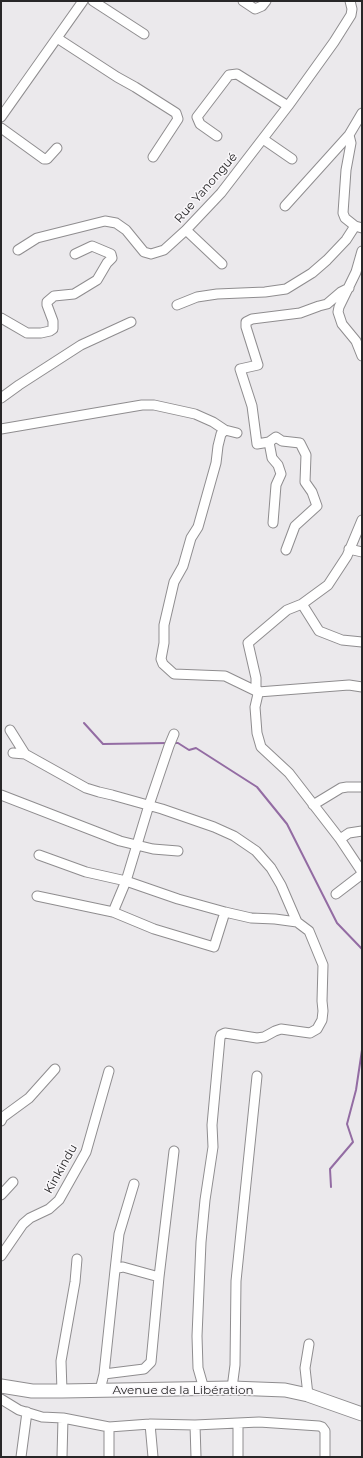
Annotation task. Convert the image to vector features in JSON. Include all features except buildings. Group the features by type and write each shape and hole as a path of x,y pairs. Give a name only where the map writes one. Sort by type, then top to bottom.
{"highway":[{"name":"Avenue de la Libération","path":"1,1386 32,1391 232,1388 285,1390 308,1395 362,1414"}],"street":[{"path":"1,117 83,1"},
{"path":"93,1 144,34"},
{"path":"243,1 255,9 262,6 266,1"},
{"name":"Rue Yanongué","path":"18,250 37,238 105,221 116,223 126,230 144,252 151,254 164,250 186,230 221,193 264,139 334,42 351,15 352,9 350,1"},
{"path":"57,38 176,113 178,119 153,157"},
{"path":"217,136 200,124 197,117 229,74 237,74 288,106"},
{"path":"285,206 349,135 362,115"},
{"path":"1,128 44,159 47,159 57,148"},
{"path":"177,305 197,297 217,294 265,292 286,289 312,273 327,260 359,227 345,218 343,209 346,192 346,170 351,143 349,135"},
{"path":"264,139 292,159"},
{"path":"186,230 222,264"},
{"path":"1,318 27,333 41,333 53,329 53,321 47,302 54,296 74,294 100,278 107,264 112,258 111,254 92,246 75,254"},
{"path":"362,251 356,272 338,312 342,324 356,341 362,356"},
{"path":"286,550 295,526 317,506 312,492 305,482 306,455 300,443 282,441 276,437 269,442 257,444 252,406 240,369 258,365 246,327 246,322 252,319 300,312 327,304 341,292 349,288"},
{"path":"1,398 81,346 131,322"},
{"path":"1,429 154,405 195,414 213,422 225,430 237,433"},
{"path":"225,430 221,434 216,463 198,527 191,538 183,566 174,582 164,625 164,643 160,659 163,664 174,674 225,676 257,691 349,686 362,687"},
{"path":"269,442 272,458 278,465 281,474 276,485 273,523"},
{"path":"336,894 362,873 340,838 289,773 268,755 259,743 255,707 257,691 254,666 248,643 287,610 302,604 328,585 347,556 362,520"},
{"path":"350,549 362,552"},
{"path":"302,604 319,631 342,640 362,642"},
{"path":"10,730 25,754"},
{"path":"113,912 126,881 149,805 174,734"},
{"path":"13,753 25,754 86,788 149,805 214,827 234,836 256,851 271,868 281,885 297,922"},
{"path":"313,804 341,788 362,787"},
{"path":"1,795 120,840 153,849 178,851"},
{"path":"340,838 349,833 362,831"},
{"path":"39,855 86,872 126,881 178,899 225,912 251,918 297,922 309,931 323,965 323,1011 320,1025 317,1029 310,1033 281,1029 264,1037 257,1038 225,1033 220,1038 212,1125 213,1147 204,1214 197,1336 198,1368 204,1389"},
{"path":"37,896 113,912 154,929 214,947 225,912"},
{"path":"1,1121 3,1117 29,1098 55,1069"},
{"name":"Kinkindu","path":"1,1256 23,1224 30,1218 49,1209 59,1200 86,1152 109,1071"},
{"path":"232,1388 236,1281 257,1076"},
{"path":"104,1374 144,1369 151,1362 159,1277 174,1151"},
{"path":"1,1195 13,1182"},
{"path":"100,1390 104,1374 119,1234 134,1184"},
{"path":"62,1391 61,1361 77,1259"},
{"path":"115,1270 123,1267 159,1277"},
{"path":"308,1395 305,1368 309,1344"},
{"path":"1,1398 19,1410 42,1417 63,1418 109,1426 150,1424 195,1425 259,1422 322,1427 325,1431 325,1457"},
{"path":"21,1457 27,1412"},
{"path":"62,1457 63,1418"},
{"path":"238,1423 238,1457"},
{"path":"150,1424 153,1457"},
{"path":"195,1425 196,1457"},
{"path":"109,1426 109,1457"}],"waterway":[{"path":"84,723 103,744 168,743"},
{"path":"174,743 178,743 189,750 196,748 257,787 287,824 337,923 362,949"},
{"path":"331,1187 330,1169 353,1142 347,1124 356,1090 362,1050"}]}
